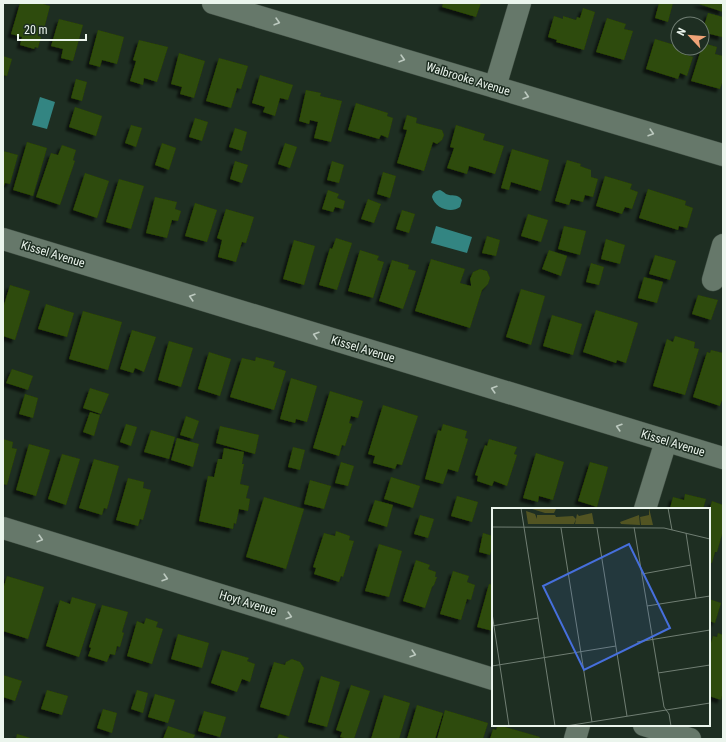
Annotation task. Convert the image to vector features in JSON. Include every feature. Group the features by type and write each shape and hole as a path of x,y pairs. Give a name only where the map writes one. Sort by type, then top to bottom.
{"street":[{"name":"Walbrooke Avenue","path":"213,3 251,9 495,87 723,155"},
{"path":"495,87 520,3"},
{"name":"Kissel Avenue","path":"3,239 723,458"},
{"path":"713,280 723,244"},
{"path":"645,508 666,441"},
{"name":"Hoyt Avenue","path":"3,528 492,679"},
{"path":"575,739 579,726"},
{"path":"647,726 690,739"}],"water":[{"path":"40,97 55,102 47,129 32,125"},
{"path":"440,190 446,194 460,198 462,200 460,207 448,210 436,204 432,197 434,192"},
{"path":"436,226 472,237 467,253 431,243"}],"building":[{"path":"20,3 40,3 50,6 44,29 40,28 38,36 41,37 38,48 35,47 34,49 20,45 22,37 11,34"},
{"path":"443,3 481,3 476,17 442,7"},
{"path":"659,3 673,3 668,22 655,18"},
{"path":"696,3 723,3 723,12"},
{"path":"583,8 595,12 584,50 556,42 557,40 548,37 554,16 563,19 563,16 576,20 577,17 580,18"},
{"path":"708,13 723,17 722,37 710,34 710,16 707,16"},
{"path":"607,18 626,24 624,29 633,31 624,60 596,52"},
{"path":"59,19 83,25 73,61 61,58 63,49 51,46"},
{"path":"98,30 124,37 117,64 102,60 100,67 89,64"},
{"path":"655,39 670,44 670,56 693,57 687,76 680,73 678,79 646,69"},
{"path":"139,40 168,47 157,82 144,78 143,85 130,81 136,61 133,60"},
{"path":"710,45 717,47 715,54 723,56 723,80 720,89 691,81 699,56 710,56"},
{"path":"179,53 205,61 194,98 180,94 182,87 171,84"},
{"path":"3,56 12,59 7,76 3,75"},
{"path":"219,58 248,66 241,89 237,88 231,108 206,101"},
{"path":"260,75 293,85 288,100 280,98 275,116 263,112 265,107 252,103"},
{"path":"76,79 87,82 82,101 71,98"},
{"path":"306,90 321,93 320,96 342,101 331,142 314,138 318,122 310,120 309,124 299,121"},
{"path":"356,103 388,113 387,116 393,118 388,138 381,135 379,139 348,130"},
{"path":"75,107 102,116 96,136 69,127"},
{"path":"407,115 417,118 416,123 442,130 444,135 442,140 437,144 433,142 424,171 397,163 407,130 403,129"},
{"path":"195,118 208,122 202,141 189,137"},
{"path":"131,125 142,128 136,147 125,143"},
{"path":"456,125 485,134 483,140 504,146 495,174 469,166 467,174 447,168 454,148 450,147"},
{"path":"235,128 247,132 242,151 229,147"},
{"path":"27,142 47,148 33,196 13,190"},
{"path":"162,143 176,148 169,170 155,165"},
{"path":"285,143 297,147 290,168 278,164"},
{"path":"62,145 76,150 73,160 75,161 60,205 36,197 51,153 58,155"},
{"path":"512,149 549,160 541,191 511,182 509,190 501,188"},
{"path":"3,151 18,155 10,184 5,183 3,189"},
{"path":"567,160 581,164 580,166 591,170 591,177 598,179 593,197 585,195 583,202 571,199 569,205 555,201"},
{"path":"235,161 248,165 242,183 230,179"},
{"path":"332,161 344,165 339,183 327,180"},
{"path":"383,172 396,176 390,198 377,194"},
{"path":"85,173 109,181 97,218 73,210"},
{"path":"605,176 632,184 630,189 638,192 632,209 625,207 622,214 596,206"},
{"path":"119,179 144,186 131,229 106,222"},
{"path":"648,189 686,201 685,205 693,208 687,228 679,226 678,230 639,218"},
{"path":"328,190 339,194 337,198 345,201 343,209 335,207 333,212 322,209"},
{"path":"155,197 177,202 175,209 181,211 178,221 172,220 167,238 146,233"},
{"path":"368,199 381,204 374,223 361,219"},
{"path":"195,203 217,210 207,242 185,236"},
{"path":"226,209 254,217 246,243 242,242 236,262 218,257 222,240 217,238"},
{"path":"402,210 415,214 409,233 396,229"},
{"path":"528,214 548,220 541,242 521,236"},
{"path":"564,226 586,231 580,255 558,249"},
{"path":"487,236 500,240 496,256 482,253"},
{"path":"336,238 352,243 337,290 319,285 330,248 332,249"},
{"path":"606,239 625,245 620,264 601,259"},
{"path":"294,240 315,246 304,285 283,279"},
{"path":"360,250 379,256 377,260 384,262 373,298 348,291"},
{"path":"549,250 567,256 561,276 542,269"},
{"path":"655,255 676,261 670,280 649,274"},
{"path":"431,259 465,269 460,283 471,286 470,279 473,272 480,269 487,271 490,278 488,284 482,290 470,328 415,311"},
{"path":"392,260 409,265 408,269 416,271 403,309 379,301"},
{"path":"591,263 604,267 599,285 586,282"},
{"path":"644,277 663,282 657,303 638,298"},
{"path":"10,285 30,291 15,340 3,336 3,308"},
{"path":"521,289 545,296 531,345 506,337"},
{"path":"698,295 718,300 711,320 692,314"},
{"path":"46,304 74,313 67,337 38,329"},
{"path":"596,310 638,323 626,363 617,360 616,363 583,352"},
{"path":"83,311 122,322 108,370 69,359"},
{"path":"552,315 582,324 573,355 543,346"},
{"path":"132,330 156,337 144,372 135,368 133,373 120,369"},
{"path":"675,336 695,342 694,348 699,349 685,395 653,386 667,339 673,342"},
{"path":"169,341 193,348 181,387 158,380"},
{"path":"711,350 723,353 723,397 720,406 693,397 707,352 710,353"},
{"path":"209,352 231,359 220,396 198,389"},
{"path":"256,357 275,362 273,367 286,371 274,410 230,397 242,358 255,361"},
{"path":"12,369 33,376 28,390 6,383"},
{"path":"291,378 317,386 307,422 296,419 295,423 280,419"},
{"path":"90,388 109,394 101,414 83,408"},
{"path":"330,391 363,401 358,418 351,416 349,423 352,424 345,446 342,445 339,456 313,448"},
{"path":"25,394 38,398 33,418 19,414"},
{"path":"383,405 418,416 402,465 397,464 395,469 373,463 375,456 368,454"},
{"path":"90,412 100,415 94,436 83,432"},
{"path":"186,416 199,421 193,439 180,435"},
{"path":"126,424 137,427 131,446 120,442"},
{"path":"443,424 467,431 465,438 468,439 458,472 448,469 443,484 425,479 438,430 441,431"},
{"path":"220,426 259,435 255,454 216,443"},
{"path":"151,430 175,437 169,459 144,452"},
{"path":"177,438 199,444 193,467 171,460"},
{"path":"3,439 13,442 12,448 17,449 7,485 3,484"},
{"path":"489,439 517,447 514,454 517,455 507,486 494,481 492,486 477,481 478,476 475,475 485,445 487,446"},
{"path":"29,444 50,450 36,496 16,490"},
{"path":"293,447 305,450 300,470 288,467"},
{"path":"224,448 244,452 242,464 244,464 240,484 249,486 246,498 250,499 248,511 239,509 236,524 234,523 233,529 199,521 208,476 214,477 218,459 222,459"},
{"path":"536,453 564,462 553,500 539,496 538,502 523,498"},
{"path":"62,454 80,459 66,505 48,499"},
{"path":"94,459 119,466 107,509 104,508 102,515 79,508"},
{"path":"341,462 354,466 348,486 335,483"},
{"path":"590,462 608,467 597,507 578,501"},
{"path":"391,477 420,486 413,508 384,499"},
{"path":"128,478 144,482 143,488 151,490 143,520 140,519 138,526 116,520"},
{"path":"310,480 331,486 324,509 304,504"},
{"path":"685,494 706,499 703,508 670,508 673,497 684,500"},
{"path":"457,496 478,502 472,522 451,516"},
{"path":"264,497 304,509 286,569 246,557"},
{"path":"375,500 393,505 387,527 368,521"},
{"path":"712,501 723,505 723,531 712,563 710,562 710,508"},
{"path":"420,515 434,519 428,538 414,534"},
{"path":"336,531 350,536 349,540 354,541 343,577 341,576 339,582 314,574 316,568 313,567 324,533 335,536"},
{"path":"483,533 492,536 490,555 479,552"},
{"path":"379,544 402,551 389,597 365,591"},
{"path":"416,560 430,565 428,569 436,572 435,577 437,577 425,608 403,601"},
{"path":"453,571 469,576 467,582 475,585 471,600 467,599 461,620 440,614"},
{"path":"7,576 44,587 28,639 3,631 3,589"},
{"path":"489,584 492,585 492,631 477,627"},
{"path":"72,597 96,604 79,657 46,646 60,600 70,604"},
{"path":"710,599 721,603 715,623 710,621"},
{"path":"102,605 128,612 122,632 124,633 120,647 117,646 115,655 110,654 107,662 88,656 91,648 89,647"},
{"path":"146,618 158,622 156,627 163,629 152,664 127,656 137,621 144,624"},
{"path":"718,633 723,635 723,692 721,700 710,696 710,646 713,636 717,637"},
{"path":"178,634 209,643 202,668 171,659"},
{"path":"222,650 249,658 247,661 255,664 250,682 242,679 237,692 211,683"},
{"path":"292,659 300,662 304,668 289,716 260,707 274,662 285,665 286,662"},
{"path":"3,675 22,681 15,701 3,697"},
{"path":"321,676 340,682 327,727 308,722"},
{"path":"351,685 370,691 354,739 347,739 340,737 342,732 336,730"},
{"path":"47,690 68,696 62,715 41,709"},
{"path":"137,690 148,693 143,713 131,709"},
{"path":"155,694 175,700 168,723 148,717"},
{"path":"384,695 410,703 399,739 371,739"},
{"path":"417,705 443,713 435,739 407,739"},
{"path":"103,709 117,713 112,733 97,728"},
{"path":"445,710 488,723 483,739 437,739"},
{"path":"204,711 226,717 220,737 198,731"},
{"path":"168,726 195,735 193,739 163,739"},
{"path":"498,726 502,726 540,737 539,739 490,739 493,729 496,730"},
{"path":"17,734 34,739 16,739"},
{"path":"279,734 293,739 277,739"}]}
